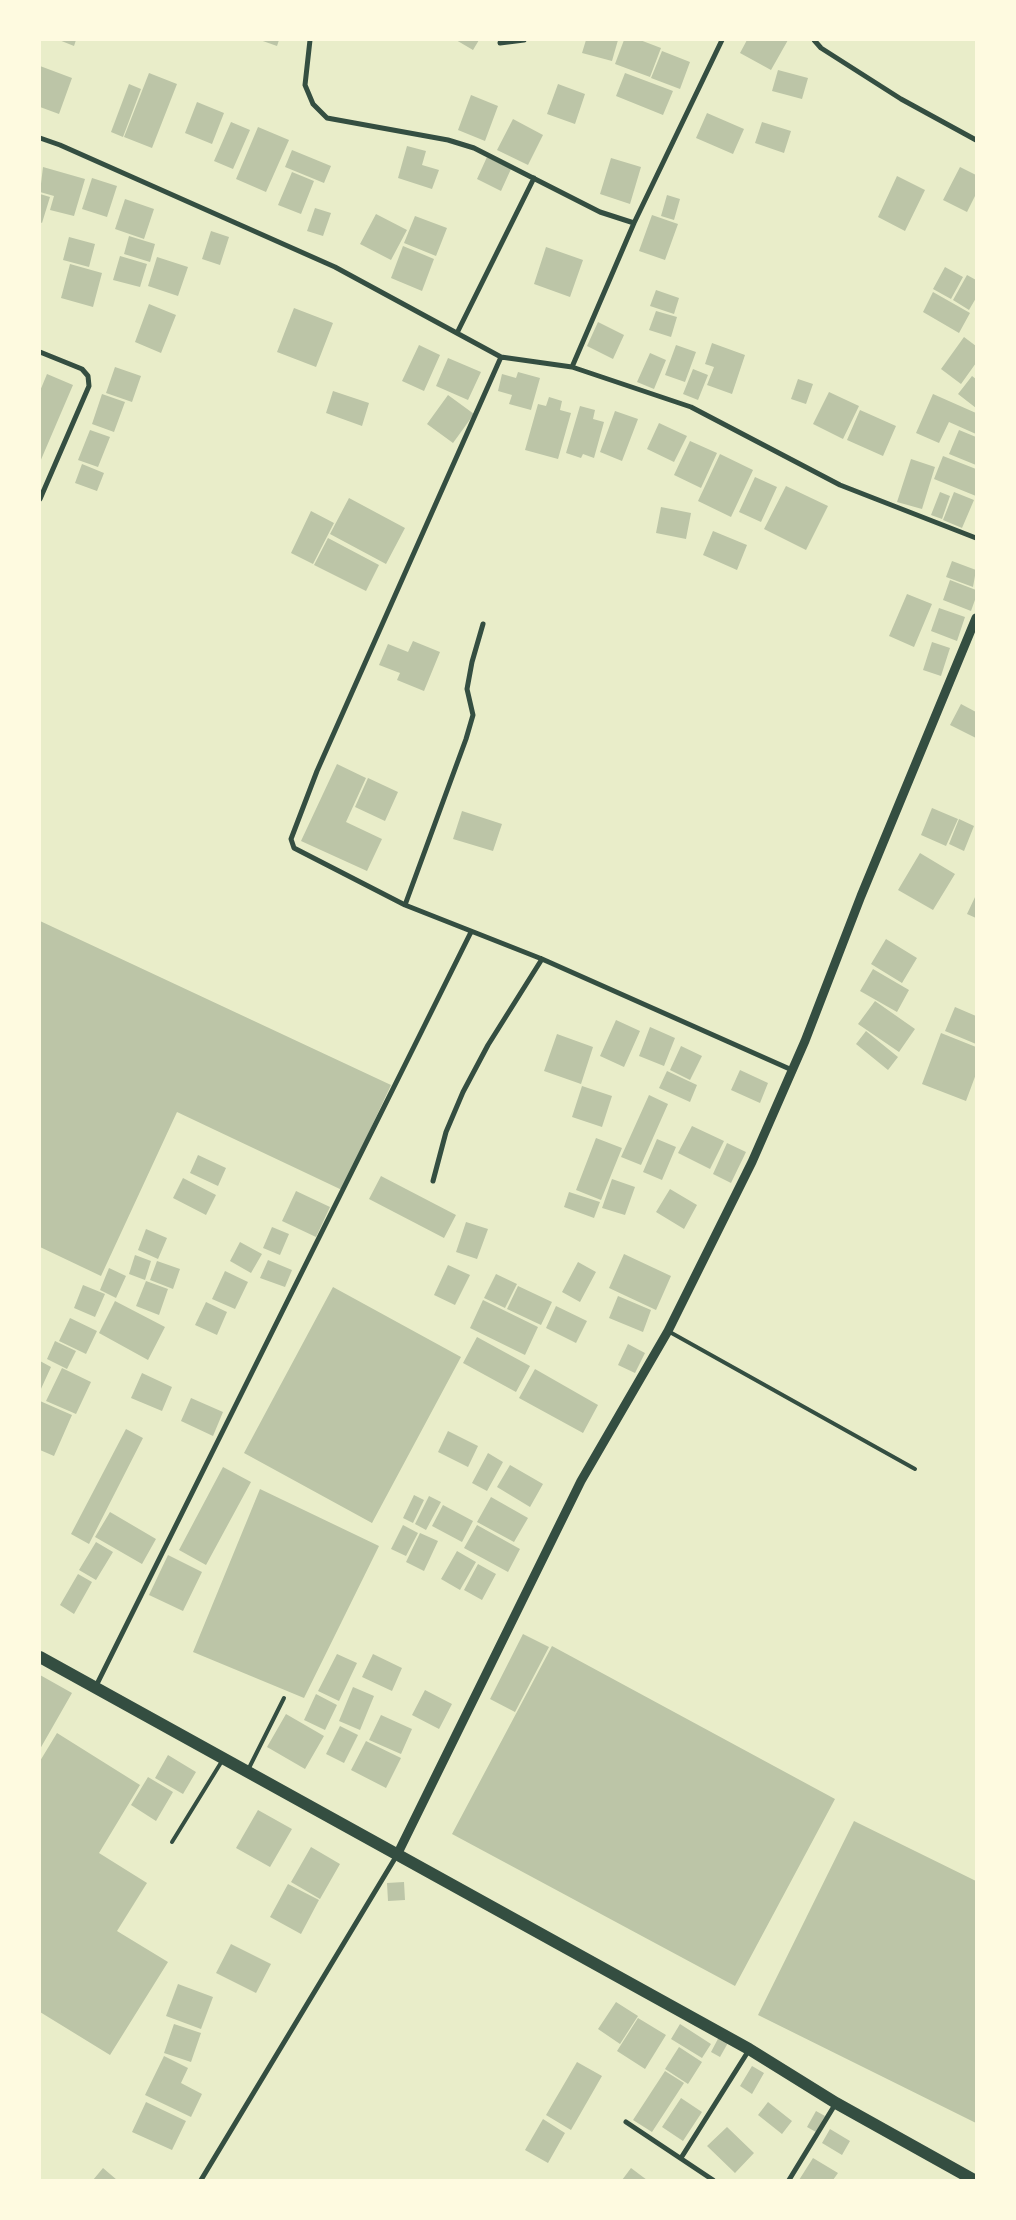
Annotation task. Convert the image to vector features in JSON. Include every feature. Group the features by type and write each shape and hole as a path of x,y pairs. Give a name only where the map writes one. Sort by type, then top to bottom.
{"main road":[{"path":"40,1657 750,2050 836,2103 974,2180"}],"street":[{"path":"310,40 305,85 313,104 327,118 448,140 474,148 600,212 634,223"},
{"path":"500,43 524,40"},
{"path":"572,367 634,223 722,40"},
{"path":"814,40 821,48 901,99 976,140"},
{"path":"40,138 60,145 335,267 501,357 572,367 691,407 840,485 976,538"},
{"path":"457,333 534,178"},
{"path":"40,352 82,368 88,376 89,386 40,499"},
{"path":"501,357 317,771 291,839 294,848 302,854 405,905 542,959 792,1070"},
{"path":"201,2180 397,1856 572,1499 668,1332 752,1162 805,1042 861,896 976,618"},
{"path":"405,905 473,715 467,689 472,662 483,624"},
{"path":"95,1687 471,932"},
{"path":"433,1181 446,1132 463,1092 488,1045 542,959"},
{"path":"681,2158 750,2050"},
{"path":"789,2180 836,2103"},
{"path":"626,2122 713,2180"}],"lane":[{"path":"668,1332 915,1469"},
{"path":"247,1772 284,1698"},
{"path":"172,1842 223,1759"}],"building":[{"path":"59,40 76,40 74,46"},
{"path":"260,40 279,40 277,46"},
{"path":"456,40 479,40 473,50"},
{"path":"586,40 618,40 612,61 582,53"},
{"path":"624,40 640,40 661,48 650,77 615,64"},
{"path":"747,40 788,40 771,70 740,53"},
{"path":"662,51 690,62 680,89 651,78"},
{"path":"40,66 72,78 59,114 40,107"},
{"path":"778,70 808,78 802,99 772,91"},
{"path":"149,73 177,84 152,148 124,137"},
{"path":"625,73 673,91 663,115 616,96"},
{"path":"129,84 141,89 123,137 111,132"},
{"path":"558,84 585,94 575,124 547,114"},
{"path":"471,95 498,106 485,141 458,130"},
{"path":"197,102 224,113 212,144 185,133"},
{"path":"707,113 744,129 733,154 696,138"},
{"path":"513,119 543,135 528,165 497,150"},
{"path":"231,122 250,130 233,169 214,161"},
{"path":"762,122 791,131 784,153 755,143"},
{"path":"258,127 289,140 266,192 236,179"},
{"path":"407,146 426,151 422,165 439,170 432,189 398,178"},
{"path":"292,150 331,166 324,183 285,167"},
{"path":"487,157 511,169 501,191 477,179"},
{"path":"611,158 641,167 630,204 600,194"},
{"path":"43,167 85,179 74,216 50,210 54,196 40,192"},
{"path":"960,167 976,175 976,194 967,212 943,200"},
{"path":"292,172 314,181 301,214 278,205"},
{"path":"897,176 925,190 905,231 878,217"},
{"path":"92,178 117,186 107,217 82,209"},
{"path":"40,194 50,197 42,223 40,222"},
{"path":"667,195 680,199 674,220 661,216"},
{"path":"125,199 154,209 144,239 115,229"},
{"path":"315,208 331,213 323,236 307,231"},
{"path":"376,214 407,230 391,260 360,244"},
{"path":"652,215 678,224 665,260 639,251"},
{"path":"415,216 447,228 436,256 404,243"},
{"path":"211,231 229,237 220,265 202,259"},
{"path":"129,236 155,244 150,262 124,254"},
{"path":"69,237 95,244 89,267 63,260"},
{"path":"403,246 434,259 422,291 391,278"},
{"path":"546,247 583,260 570,297 534,284"},
{"path":"120,256 147,264 140,287 113,280"},
{"path":"157,257 188,267 178,296 148,286"},
{"path":"70,264 102,273 93,307 61,298"},
{"path":"945,267 963,277 951,299 933,289"},
{"path":"967,275 976,280 976,298 969,310 953,300"},
{"path":"656,290 679,298 674,314 650,306"},
{"path":"933,292 970,313 959,333 923,312"},
{"path":"149,304 176,315 161,353 135,342"},
{"path":"294,308 333,323 316,367 277,352"},
{"path":"656,311 677,317 671,337 649,330"},
{"path":"598,322 624,335 613,359 587,346"},
{"path":"964,337 976,346 976,363 961,384 941,369"},
{"path":"712,343 745,355 732,394 707,385 714,367 705,364"},
{"path":"419,345 440,355 424,391 402,381"},
{"path":"676,345 696,352 685,382 665,375"},
{"path":"650,353 666,360 654,389 637,382"},
{"path":"448,358 481,372 468,400 436,386"},
{"path":"115,367 141,376 132,402 106,393"},
{"path":"693,369 708,375 698,400 683,394"},
{"path":"518,372 540,378 531,410 509,404 512,395 498,391 502,374 516,378"},
{"path":"47,374 73,385 40,462 40,391"},
{"path":"972,376 976,379 976,408 958,394"},
{"path":"798,379 813,384 806,404 791,399"},
{"path":"333,391 369,403 362,426 326,413"},
{"path":"829,392 859,406 843,439 813,424"},
{"path":"102,394 125,402 114,432 92,424"},
{"path":"933,394 976,413 976,434 949,422 939,443 916,433"},
{"path":"448,395 474,414 453,443 427,424"},
{"path":"549,397 562,401 560,410 571,413 558,459 525,450 538,404 546,406"},
{"path":"580,406 595,410 593,419 604,422 594,458 583,454 581,458 566,453"},
{"path":"860,410 896,426 883,456 847,440"},
{"path":"615,411 638,419 622,461 600,452"},
{"path":"659,423 687,436 674,462 647,449"},
{"path":"90,430 110,437 98,467 78,460"},
{"path":"959,430 976,437 976,465 949,454"},
{"path":"690,441 717,453 701,488 674,475"},
{"path":"720,454 753,470 731,517 698,501"},
{"path":"943,456 976,469 976,496 934,479"},
{"path":"911,459 935,467 922,509 897,502"},
{"path":"82,464 104,473 97,491 75,483"},
{"path":"755,477 777,487 761,522 739,512"},
{"path":"786,486 828,506 806,550 764,529"},
{"path":"940,492 950,496 942,519 931,515"},
{"path":"954,492 974,500 962,528 943,520"},
{"path":"349,498 405,528 386,564 330,534"},
{"path":"661,507 691,513 686,539 656,533"},
{"path":"311,511 334,523 313,564 291,553"},
{"path":"713,531 747,545 737,570 703,555"},
{"path":"328,538 379,565 366,591 314,565"},
{"path":"952,561 976,570 973,587 946,577"},
{"path":"950,580 976,590 976,597 971,611 943,600"},
{"path":"907,594 932,604 914,647 889,636"},
{"path":"939,608 965,617 957,641 931,631"},
{"path":"413,641 440,652 424,691 397,680 400,673 379,665 388,644 408,652"},
{"path":"932,642 950,648 941,676 923,670"},
{"path":"961,704 976,712 976,738 950,725"},
{"path":"337,764 366,778 346,822 382,839 367,871 301,841"},
{"path":"368,778 398,792 385,821 355,807"},
{"path":"932,808 958,819 946,846 921,835"},
{"path":"462,811 502,824 493,851 453,839"},
{"path":"959,819 974,826 964,851 949,844"},
{"path":"920,853 955,874 933,910 898,890"},
{"path":"976,895 976,918 967,914"},
{"path":"40,921 391,1085 342,1190 177,1112 101,1276 40,1247"},
{"path":"886,939 917,958 902,983 871,964"},
{"path":"873,969 909,990 897,1012 860,991"},
{"path":"875,1001 915,1029 899,1052 858,1024"},
{"path":"955,1007 976,1016 976,1044 945,1031"},
{"path":"616,1020 640,1031 624,1067 600,1056"},
{"path":"650,1027 675,1038 664,1066 639,1056"},
{"path":"866,1031 898,1057 888,1070 856,1044"},
{"path":"941,1033 976,1047 976,1074 966,1101 922,1084"},
{"path":"557,1034 593,1047 581,1084 544,1071"},
{"path":"681,1046 702,1056 690,1080 670,1070"},
{"path":"740,1070 768,1083 760,1103 731,1090"},
{"path":"667,1071 697,1085 690,1102 659,1088"},
{"path":"582,1086 612,1096 602,1127 572,1117"},
{"path":"649,1095 668,1104 641,1165 621,1157"},
{"path":"692,1126 724,1141 710,1169 678,1153"},
{"path":"596,1138 622,1148 601,1200 576,1190"},
{"path":"657,1139 676,1147 662,1180 643,1172"},
{"path":"727,1143 746,1152 731,1183 713,1174"},
{"path":"198,1155 226,1168 218,1186 190,1173"},
{"path":"381,1176 456,1215 444,1238 369,1199"},
{"path":"183,1178 216,1195 206,1215 173,1198"},
{"path":"612,1179 635,1187 625,1215 602,1208"},
{"path":"670,1189 697,1205 684,1229 656,1212"},
{"path":"296,1191 330,1207 316,1237 282,1221"},
{"path":"569,1192 600,1202 594,1218 564,1207"},
{"path":"466,1222 488,1229 477,1259 456,1252"},
{"path":"272,1227 289,1234 280,1255 263,1248"},
{"path":"146,1229 167,1238 158,1259 138,1250"},
{"path":"240,1242 262,1254 251,1273 230,1261"},
{"path":"624,1254 671,1276 656,1310 609,1288"},
{"path":"135,1255 151,1261 145,1280 129,1274"},
{"path":"268,1260 292,1270 285,1287 260,1278"},
{"path":"157,1261 180,1269 173,1289 150,1280"},
{"path":"578,1262 596,1272 580,1302 562,1292"},
{"path":"448,1265 470,1275 455,1305 434,1295"},
{"path":"109,1268 126,1276 116,1298 100,1290"},
{"path":"225,1271 248,1282 235,1309 212,1299"},
{"path":"496,1274 517,1284 505,1308 484,1298"},
{"path":"146,1281 168,1289 159,1315 136,1306"},
{"path":"83,1285 105,1294 95,1317 74,1308"},
{"path":"518,1286 552,1302 541,1325 507,1309"},
{"path":"333,1287 461,1357 372,1523 244,1453"},
{"path":"618,1296 651,1310 643,1332 609,1318"},
{"path":"483,1300 538,1327 525,1355 470,1328"},
{"path":"115,1301 165,1327 148,1360 99,1333"},
{"path":"206,1302 227,1312 217,1335 195,1325"},
{"path":"556,1306 587,1321 576,1343 546,1328"},
{"path":"70,1318 97,1331 86,1354 59,1341"},
{"path":"477,1337 530,1366 516,1392 463,1363"},
{"path":"55,1341 76,1351 67,1369 47,1359"},
{"path":"628,1344 645,1353 635,1373 618,1365"},
{"path":"40,1361 51,1367 40,1391"},
{"path":"62,1368 91,1382 76,1414 46,1401"},
{"path":"535,1369 598,1405 583,1433 519,1398"},
{"path":"142,1373 172,1387 162,1411 131,1398"},
{"path":"191,1398 223,1412 213,1436 181,1421"},
{"path":"40,1401 72,1415 54,1456 40,1450"},
{"path":"126,1429 143,1438 89,1544 71,1534"},
{"path":"448,1431 478,1446 468,1467 438,1452"},
{"path":"488,1453 503,1462 487,1491 472,1483"},
{"path":"510,1465 543,1484 530,1507 497,1487"},
{"path":"223,1467 251,1482 206,1565 179,1550"},
{"path":"260,1489 379,1546 304,1698 193,1652"},
{"path":"414,1495 424,1500 413,1523 403,1518"},
{"path":"429,1496 441,1502 426,1530 415,1524"},
{"path":"491,1497 528,1518 514,1542 477,1522"},
{"path":"443,1505 473,1521 462,1542 432,1526"},
{"path":"110,1512 156,1539 142,1564 95,1537"},
{"path":"403,1525 418,1533 406,1556 391,1549"},
{"path":"477,1525 520,1549 508,1572 464,1548"},
{"path":"420,1533 438,1541 424,1571 406,1562"},
{"path":"96,1542 113,1552 96,1580 79,1570"},
{"path":"457,1551 476,1562 460,1590 441,1579"},
{"path":"168,1555 202,1572 183,1611 149,1595"},
{"path":"478,1564 496,1574 482,1600 464,1590"},
{"path":"78,1574 92,1582 74,1614 60,1605"},
{"path":"523,1634 549,1647 515,1712 490,1699"},
{"path":"552,1646 835,1799 735,1986 452,1834"},
{"path":"337,1654 357,1663 339,1701 318,1691"},
{"path":"373,1654 402,1668 392,1691 362,1677"},
{"path":"40,1675 72,1693 40,1749"},
{"path":"353,1687 374,1696 360,1730 339,1721"},
{"path":"425,1690 452,1704 439,1729 412,1715"},
{"path":"316,1694 337,1705 325,1730 304,1720"},
{"path":"286,1714 324,1736 305,1769 267,1747"},
{"path":"381,1715 412,1729 401,1754 369,1740"},
{"path":"340,1726 358,1735 344,1763 326,1754"},
{"path":"57,1733 140,1785 99,1853 147,1883 117,1931 168,1962 110,2055 40,2012 40,1761"},
{"path":"366,1741 401,1758 386,1788 351,1770"},
{"path":"168,1755 196,1772 183,1794 155,1778"},
{"path":"148,1777 173,1792 156,1821 131,1805"},
{"path":"258,1810 292,1829 270,1867 236,1848"},
{"path":"854,1821 976,1881 976,2123 758,2015"},
{"path":"311,1847 340,1864 320,1899 291,1882"},
{"path":"404,1882 405,1900 388,1901 387,1883"},
{"path":"288,1884 319,1900 301,1934 270,1917"},
{"path":"231,1944 271,1964 256,1993 216,1973"},
{"path":"178,1984 213,1997 201,2029 166,2016"},
{"path":"616,2002 638,2016 620,2044 598,2029"},
{"path":"638,2018 666,2035 645,2069 617,2051"},
{"path":"174,2024 201,2033 191,2062 164,2053"},
{"path":"680,2024 711,2044 702,2058 671,2039"},
{"path":"720,2035 729,2041 720,2057 711,2052"},
{"path":"679,2047 702,2062 688,2084 665,2069"},
{"path":"164,2056 188,2068 181,2083 202,2094 191,2117 145,2095"},
{"path":"577,2062 602,2076 571,2130 546,2115"},
{"path":"752,2066 764,2073 752,2094 740,2086"},
{"path":"665,2071 684,2083 652,2132 633,2120"},
{"path":"681,2098 702,2112 683,2141 662,2127"},
{"path":"146,2102 186,2121 172,2150 132,2132"},
{"path":"768,2102 792,2121 782,2134 758,2115"},
{"path":"816,2111 825,2116 816,2132 807,2127"},
{"path":"543,2119 565,2133 548,2163 525,2150"},
{"path":"727,2127 754,2153 735,2173 707,2146"},
{"path":"830,2129 850,2141 842,2155 822,2143"},
{"path":"813,2158 838,2173 833,2180 799,2180"},
{"path":"103,2168 117,2180 93,2180"},
{"path":"631,2168 647,2180 622,2180"}]}
